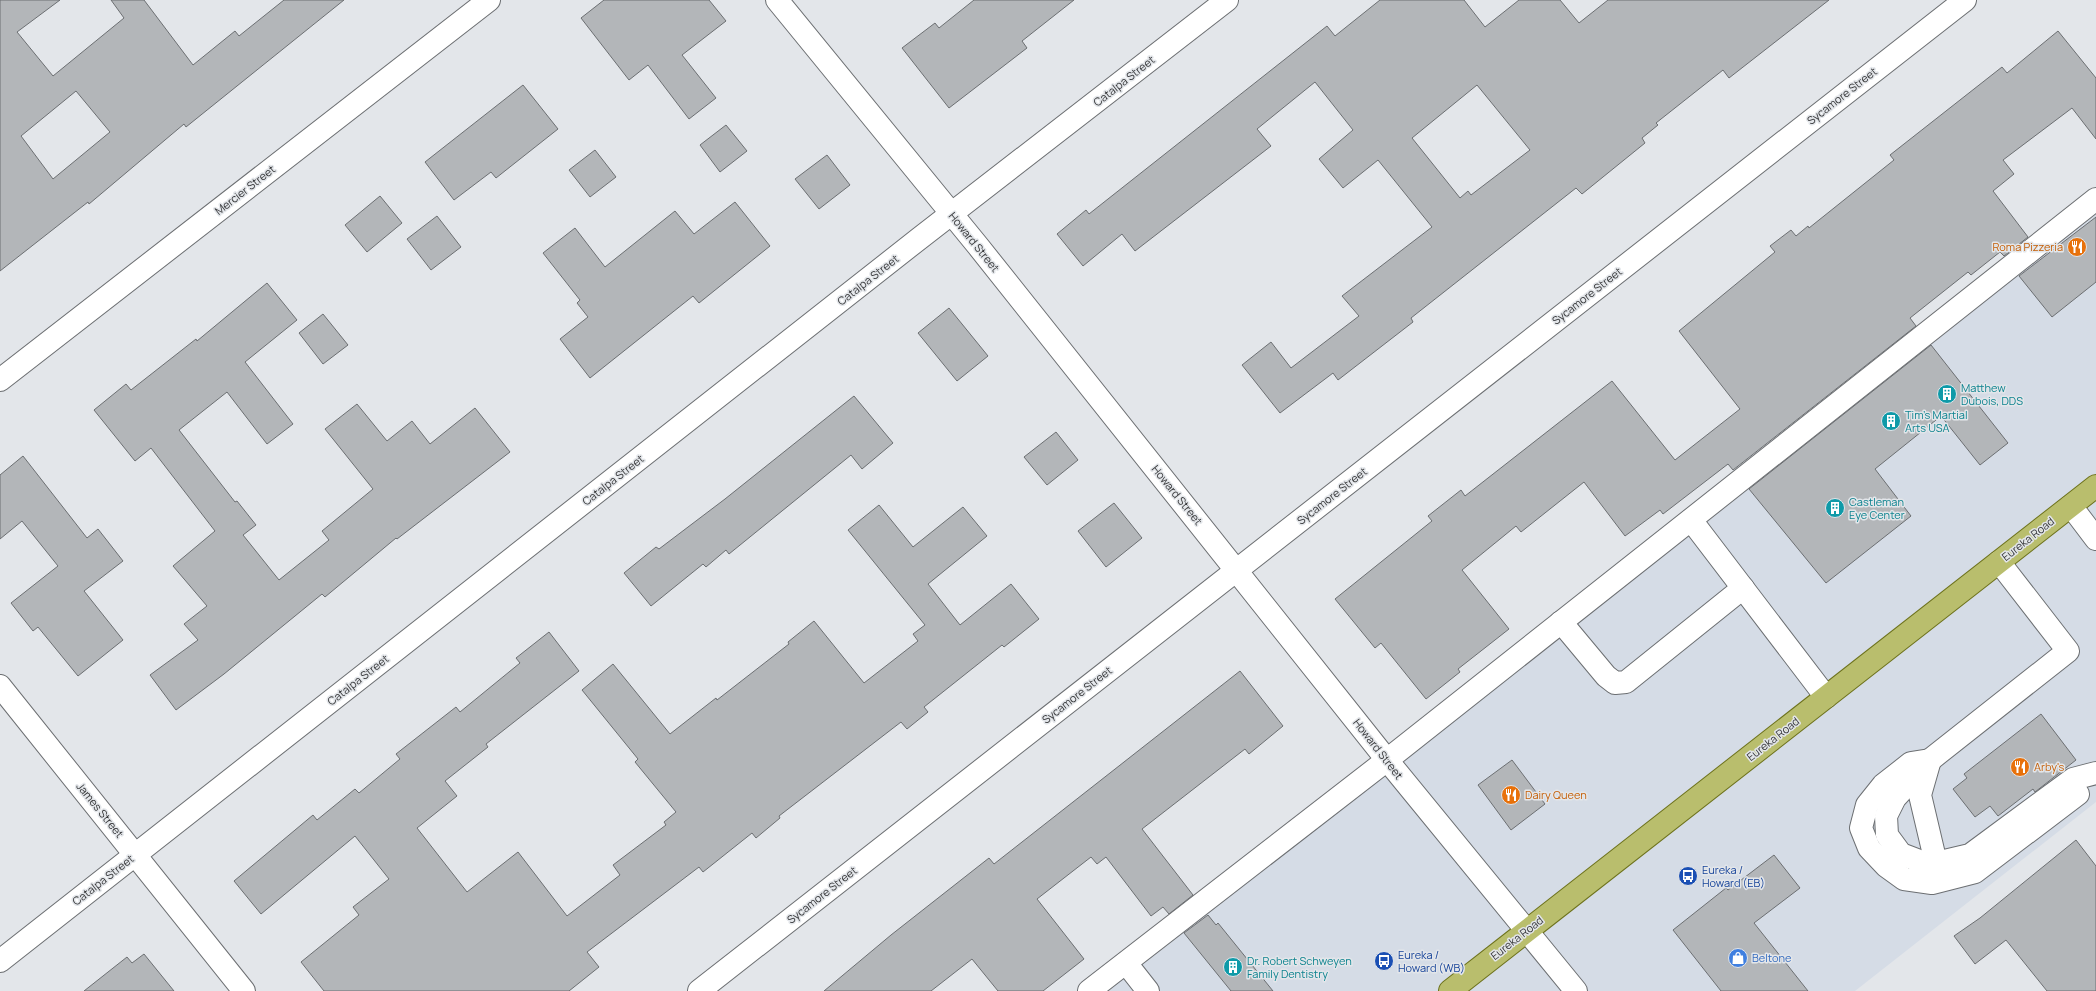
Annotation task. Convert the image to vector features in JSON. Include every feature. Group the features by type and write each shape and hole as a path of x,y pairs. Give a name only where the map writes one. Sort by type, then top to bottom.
{"main road":[{"name":"Eureka Road","path":"1450,991 2096,486"}],"street":[{"name":"Mercier Street","path":"0,380 489,0"},
{"name":"Howard Street","path":"777,0 952,214 1387,760 1576,991"},
{"name":"Catalpa Street","path":"0,961 1227,0"},
{"name":"Sycamore Street","path":"699,991 1965,0"},
{"path":"1089,991 1387,760 2096,199"},
{"path":"2071,506 2096,539"},
{"path":"1691,520 1826,697"},
{"path":"1999,562 2068,651 1930,760 1895,798 1886,816 1887,835 1901,854 1922,862 1936,863 1970,855 2073,779 2096,773"},
{"path":"1561,622 1606,676 1615,682 1626,682 1743,588"},
{"name":"James Street","path":"0,686 244,991"},
{"path":"1930,760 1911,763 1883,785 1867,805 1861,828 1870,848 1886,866 1904,879 1932,883 1976,872 2096,780"},
{"path":"1930,760 1920,795 1936,863"},
{"path":"1126,963 1148,991"}],"shaded area":[{"path":"2096,199 2096,802 1855,991 1089,991"}],"building":[{"path":"0,0 60,0 17,32 53,76 124,18 111,0 144,0 193,65 235,31 239,36 284,0 344,0 186,127 184,124 89,204 88,202 0,271","holes":["76,91 110,132 53,179 21,136"]},
{"path":"604,0 709,0 726,21 682,55 716,98 689,119 648,65 629,80 581,18"},
{"path":"974,0 1074,0 1022,41 1027,48 949,108 902,48 935,23 939,28"},
{"path":"1380,0 1464,0 1485,27 1519,0 1560,0 1579,23 1608,0 1829,0 1729,78 1723,70 1656,123 1658,125 1642,138 1645,143 1582,194 1576,188 1411,318 1413,322 1338,380 1333,373 1280,413 1242,365 1271,342 1291,368 1359,316 1342,296 1432,227 1378,160 1343,188 1319,159 1353,130 1315,82 1257,129 1271,146 1135,251 1122,234 1083,266 1057,234 1086,210 1089,214 1327,26 1335,36","holes":["1477,85 1530,150 1471,195 1468,191 1460,198 1412,138"]},
{"path":"2058,31 2096,78 2096,139 2072,108 2003,160 2014,174 1993,191 2028,237 2004,256 2000,252 1971,275 1968,272 1910,318 1916,326 1733,470 1728,464 1663,514 1660,510 1625,536 1584,482 1521,532 1516,526 1462,570 1509,629 1458,669 1460,672 1426,699 1381,643 1375,648 1335,599 1432,521 1428,516 1461,490 1465,496 1612,381 1675,460 1740,409 1679,331 1775,252 1770,246 1791,230 1796,236 1808,226 1809,228 1894,160 1890,155 2002,67 2007,73"},
{"path":"523,85 558,129 496,178 491,172 454,200 425,162"},
{"path":"726,125 747,151 720,172 700,145"},
{"path":"595,150 616,177 590,197 569,170"},
{"path":"827,155 850,185 819,209 795,179"},
{"path":"380,196 402,223 367,252 345,225"},
{"path":"735,202 770,246 699,303 693,296 590,378 560,339 588,317 577,303 580,300 543,253 575,228 605,267 675,211 694,234"},
{"path":"437,216 461,247 431,270 407,239"},
{"name":"Roma Pizzeria","path":"2096,217 2096,282 2052,317 2019,276"},
{"path":"267,283 297,320 245,362 293,424 267,444 227,392 179,430 235,502 237,501 256,525 243,535 279,580 329,540 322,531 373,489 325,429 357,404 387,441 412,421 430,444 475,408 510,452 397,539 396,538 325,597 322,594 224,674 176,710 150,675 198,640 184,624 207,606 173,566 215,531 151,448 135,461 94,410 126,384 131,390 196,339 197,341"},
{"path":"949,308 988,356 957,381 918,333"},
{"path":"323,314 348,345 323,364 299,333"},
{"path":"1931,345 2008,443 1980,465 1941,416 1875,469 1911,516 1826,583 1749,489"},
{"path":"854,396 893,443 862,469 851,455 729,554 726,550 706,567 703,564 651,606 624,573 656,547 659,549 725,499"},
{"path":"1056,432 1078,460 1047,485 1024,457"},
{"path":"23,456 87,538 98,529 123,561 84,591 123,640 78,676 38,627 33,631 11,603 58,566 22,521 0,539 0,475"},
{"path":"1114,503 1142,538 1106,567 1078,531"},
{"path":"879,505 913,547 963,507 987,536 928,584 960,625 1011,584 1039,619 1004,647 1002,645 924,707 928,712 907,729 901,722 779,816 780,818 756,838 752,833 703,872 699,867 587,952 599,967 569,991 324,991 301,962 359,915 353,907 389,879 355,836 261,914 234,881 313,815 317,820 355,789 359,793 400,759 396,754 456,707 460,712 520,663 516,658 549,632 579,671 486,744 488,747 445,781 457,796 417,828 467,892 518,852 567,916 620,875 613,865 666,825 664,822 676,812 635,762 638,759 582,690 613,664 670,734 716,698 717,700 789,644 788,642 814,621 864,683 918,641 913,634 925,625 848,530"},
{"path":"1240,671 1283,726 1249,754 1245,749 1142,829 1193,895 1169,914 1163,907 1151,916 1106,857 1097,864 1091,857 1037,899 1084,959 1043,991 998,991 972,959 931,991 824,991 891,935 989,858 994,864"},
{"name":"Arby's","path":"2041,714 2076,760 2035,792 2033,789 1998,816 1990,806 1975,817 1953,789 1967,778 1964,774"},
{"name":"Dairy Queen","path":"1512,760 1545,804 1511,830 1478,785"},
{"path":"2076,840 2096,866 2096,991 2047,991 2006,940 1975,964 1954,936 1980,918"},
{"name":"Beltone","path":"1774,855 1800,888 1754,923 1808,991 1721,991 1673,930 1726,888 1728,890"},
{"name":"Dr. Robert Schweyen Family Dentistry","path":"1208,915 1216,925 1218,923 1273,991 1231,991 1184,933"},
{"path":"144,954 174,991 84,991 127,957 132,963"}],"place":[{"name":"Roma Pizzeria","path":"2077,247"},
{"name":"Matthew Dubois, DDS","path":"1947,394"},
{"name":"Tim's Martial Arts USA","path":"1891,421"},
{"name":"Castleman Eye Center","path":"1835,508"},
{"name":"Arby's","path":"2020,767"},
{"name":"Dairy Queen","path":"1511,795"},
{"name":"Eureka / Howard (EB)","path":"1688,876"},
{"name":"Beltone","path":"1738,958"},
{"name":"Eureka / Howard (WB)","path":"1384,961"},
{"name":"Dr. Robert Schweyen Family Dentistry","path":"1233,967"}]}
